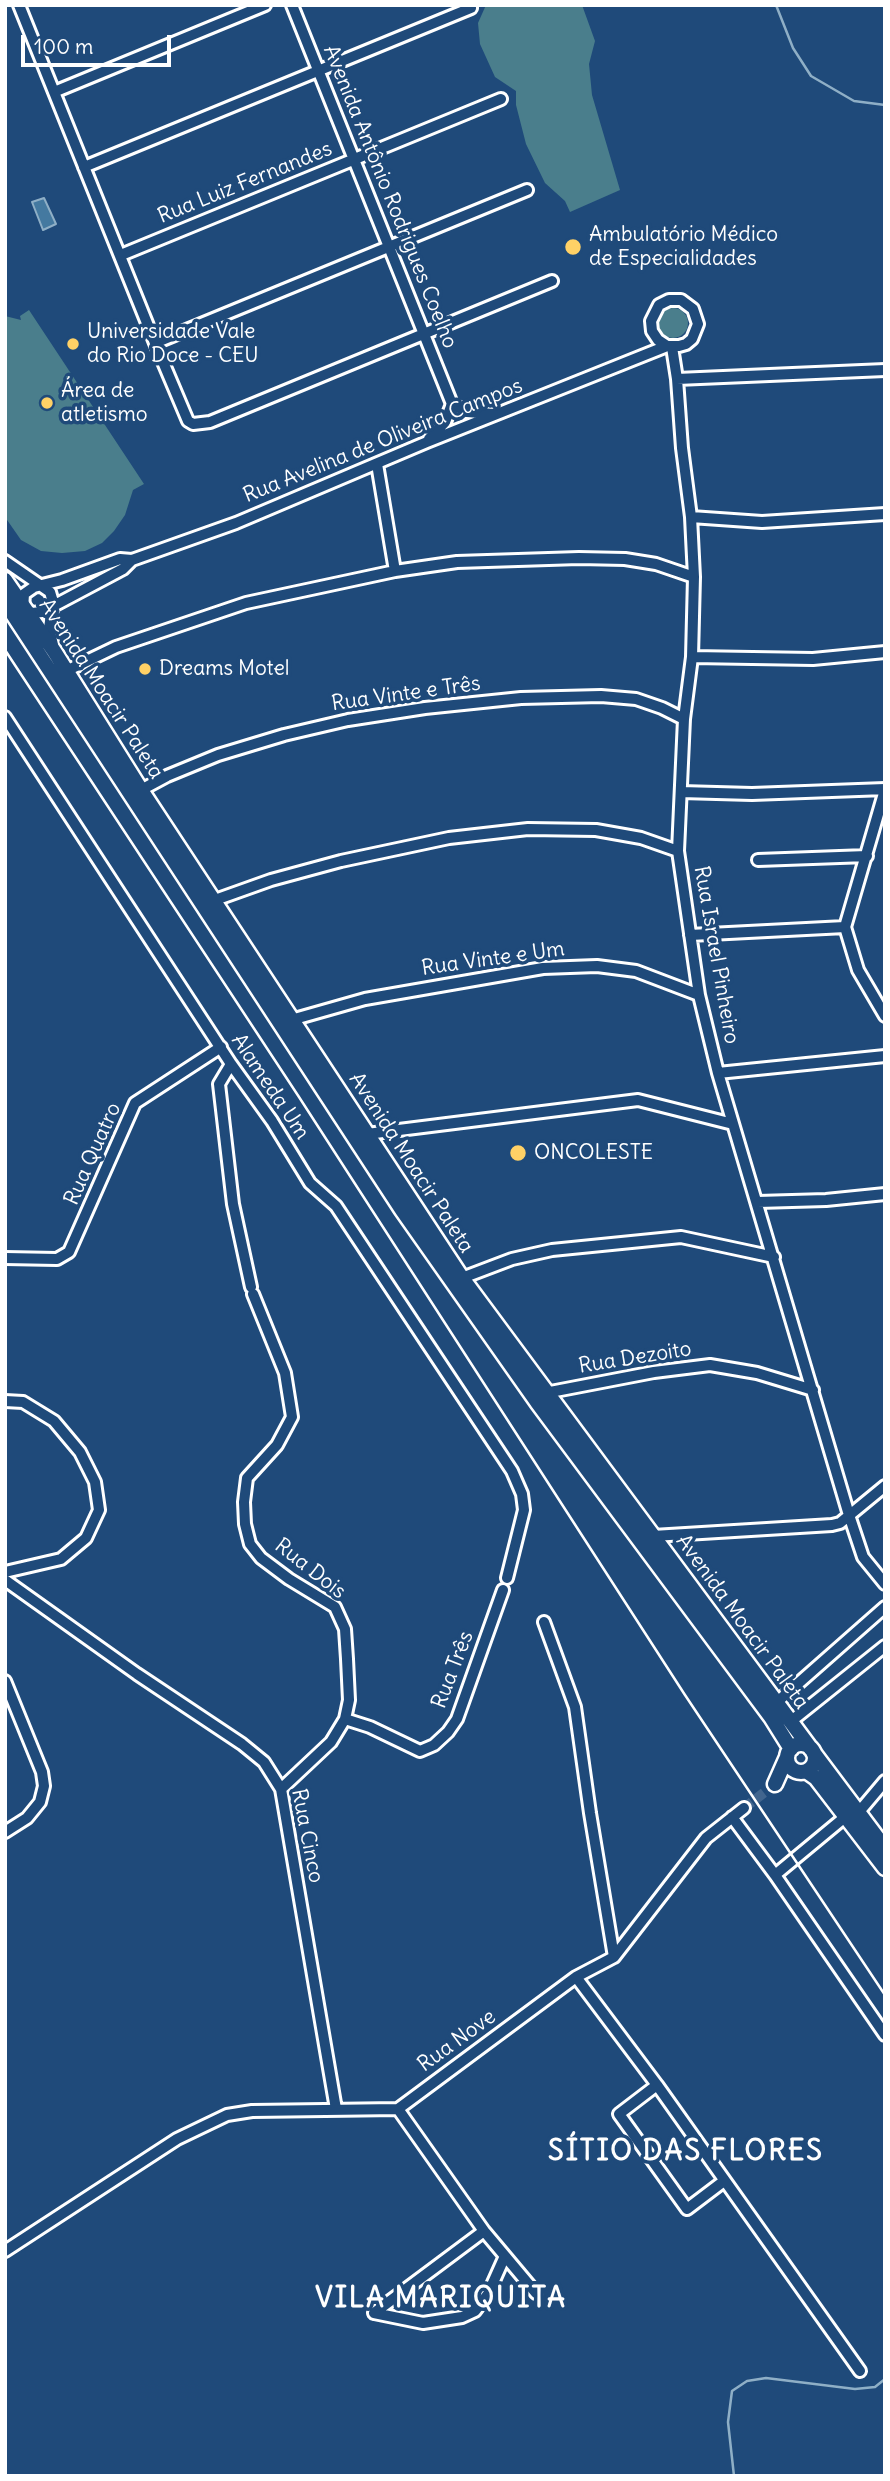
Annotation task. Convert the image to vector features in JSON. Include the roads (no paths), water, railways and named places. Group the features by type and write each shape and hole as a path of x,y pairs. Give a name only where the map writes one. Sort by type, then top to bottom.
{"main road":[{"name":"Avenida Moacir Paleta","path":"5,580 14,615 54,651 141,790 462,1278 812,1751 885,1868"},
{"name":"Avenida Moacir Paleta","path":"5,602 402,1210 506,1359 771,1717 789,1753"},
{"path":"803,1745 812,1751 814,1761 803,1772 788,1776 770,1788 789,1753 803,1745"},
{"path":"789,1753 789,1766 803,1772"},
{"name":"Avenida Moacir Paleta","path":"803,1772 816,1778 885,1848"}],"street":[{"path":"19,5 155,343 188,421 193,424 210,422 552,281"},
{"path":"54,92 265,5"},
{"name":"Avenida Antônio Rodrigues Coelho","path":"292,5 452,404"},
{"path":"84,167 471,8"},
{"name":"Rua Luiz Fernandes","path":"121,255 501,99"},
{"path":"155,343 527,191"},
{"name":"Rua Avelina de Oliveira Campos","path":"42,585 120,559 132,560 236,523 497,414 648,354 670,346 686,344 697,330 696,315 690,305 674,299 654,310 651,321 653,347 648,354"},
{"path":"652,331 658,340 670,346"},
{"name":"Rua Israel Pinheiro","path":"670,346 677,379 691,517 694,577 692,657 684,719 678,851 699,995 718,1073 849,1515 863,1557 885,1584"},
{"path":"677,379 885,370"},
{"path":"427,442 445,422 452,404 467,412 497,414"},
{"path":"377,464 396,571"},
{"path":"691,517 762,522 885,514"},
{"path":"66,671 136,639 246,603 396,571 457,562 591,558 625,559 656,564 694,577"},
{"name":"Rua Avelina de Oliveira Campos","path":"14,615 37,613 52,607 123,569 132,560"},
{"path":"5,561 50,592 53,602 49,628 54,651"},
{"path":"14,615 24,594 42,585"},
{"path":"692,657 799,659 885,652"},
{"name":"Rua Vinte e Três","path":"141,790 218,755 284,735 348,720 425,708 533,697 601,696 636,699 684,719"},
{"name":"Alameda Um","path":"5,717 231,1064 272,1121 310,1183 336,1206 512,1471 522,1494 524,1510 508,1578"},
{"path":"681,792 752,794 885,790 845,927 858,970 885,1016"},
{"path":"215,900 271,880 354,858 449,838 528,829 596,830 640,838 678,851"},
{"path":"758,860 867,856"},
{"path":"690,935 845,927"},
{"name":"Rua Vinte e Um","path":"292,1020 365,999 543,968 597,966 636,971 699,995"},
{"name":"Rua Quatro","path":"5,1258 57,1259 69,1252 135,1103 220,1047"},
{"path":"718,1073 885,1056"},
{"name":"Rua Dois","path":"231,1064 219,1084 233,1204 252,1291 285,1373 292,1417 277,1445 247,1478 245,1524 250,1544 261,1558 335,1607 345,1629 349,1700 345,1719 331,1742 281,1789"},
{"path":"367,1134 638,1100 733,1124"},
{"path":"758,1202 826,1200 885,1194"},
{"path":"462,1278 512,1259 552,1250 681,1237 774,1257"},
{"name":"Rua Dezoito","path":"545,1393 654,1372 710,1365 757,1373 813,1390"},
{"path":"5,1401 23,1402 54,1421 80,1452 95,1482 99,1510 86,1538 61,1559 5,1572"},
{"path":"653,1536 832,1525 840,1523 885,1486"},
{"name":"Rua Cinco","path":"5,1580 125,1666 242,1744 264,1762 281,1789 336,2109"},
{"name":"Rua Três","path":"345,1719 370,1727 420,1751 434,1745 457,1719 503,1590"},
{"path":"776,1703 885,1607"},
{"path":"544,1622 575,1707 614,1957"},
{"path":"790,1723 885,1646"},
{"path":"5,1681 42,1772 44,1786 40,1802 27,1818 5,1832"},
{"path":"775,1875 852,1815 885,1781"},
{"path":"614,1957 706,1838 744,1808"},
{"path":"732,1817 885,2035"},
{"name":"Rua Nove","path":"398,2109 576,1977 614,1957"},
{"path":"576,1977 657,2085 860,2371"},
{"path":"657,2085 619,2114 687,2209 724,2181"},
{"path":"5,2251 177,2139 227,2115 252,2111 398,2109 484,2231 536,2293"},
{"path":"484,2231 374,2314 423,2323 462,2317 475,2311 488,2294 505,2256"}],"water":[{"path":"44,198 56,224 43,230 32,202"}],"waterway":[{"path":"776,5 793,48 811,76 854,101 885,105"},
{"path":"734,2476 728,2422 732,2391 747,2381 766,2378 855,2389 875,2387 885,2379"}],"tunnel":[{"path":"744,1808 765,1792"}],"railway":[{"path":"5,650 299,1097 685,1695 885,1995"}],"place":[{"name":"Ambulatório Médico de Especialidades","path":"573,247"},
{"name":"Universidade Vale do Rio Doce - CEU","path":"73,344"},
{"name":"Área de atletismo","path":"47,403"},
{"name":"Dreams Motel","path":"145,669"},
{"name":"ONCOLESTE","path":"518,1153"}],"district":[{"name":"SÍTIO DAS FLORES","path":"686,2152"},
{"name":"VILA MARIQUITA","path":"441,2299"}]}
